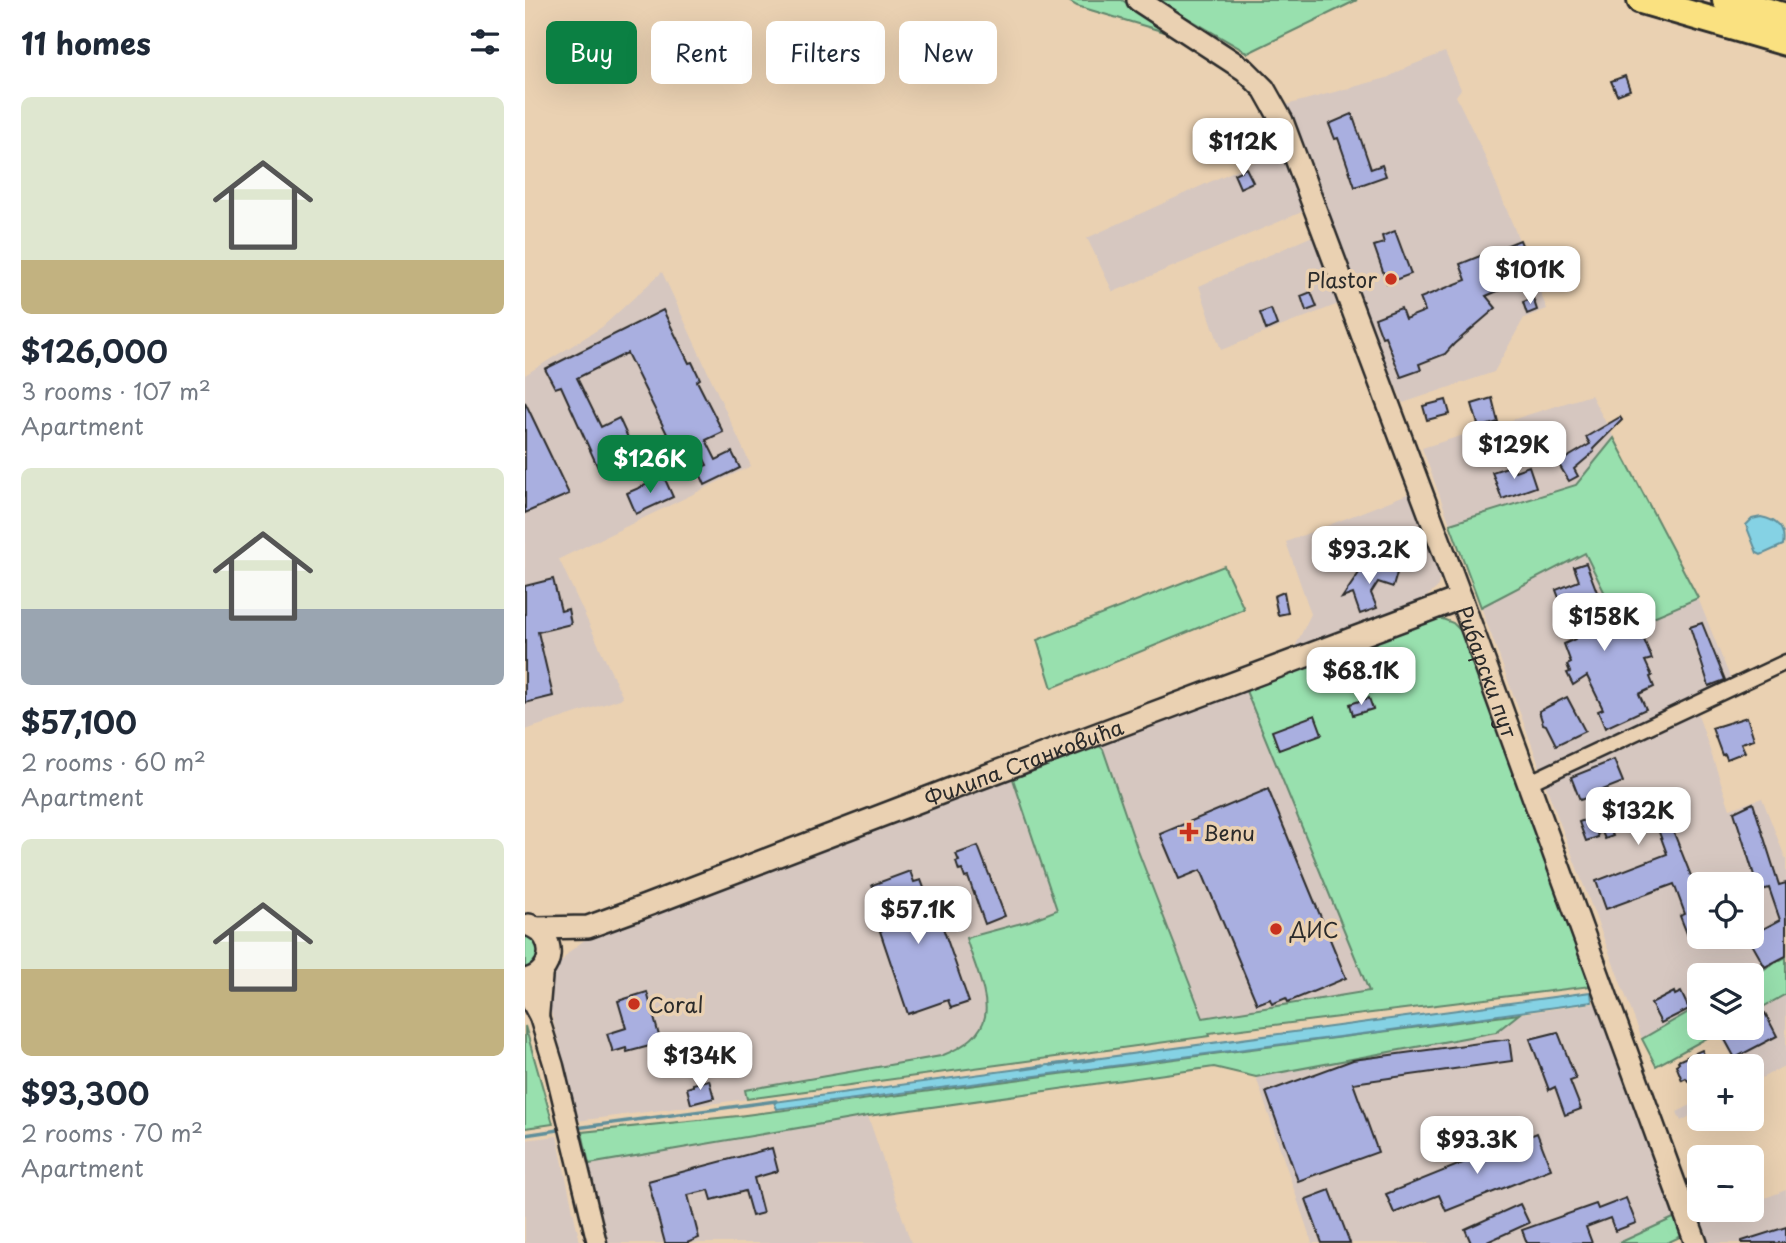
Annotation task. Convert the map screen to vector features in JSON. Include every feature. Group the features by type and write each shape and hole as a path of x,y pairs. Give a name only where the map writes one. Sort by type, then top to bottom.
{"highway":[{"path":"1641,0 1786,42"},
{"path":"1726,0 1786,17"}],"main road":[{"name":"Рибарски пут","path":"1138,0 1245,70 1264,89 1282,121 1461,598 1696,1243"},
{"name":"Филипа Станковића","path":"539,970 588,927 1461,598"},
{"name":"Филипа Станковића","path":"529,923 588,927"},
{"path":"529,923 548,942 539,970"}],"street":[{"path":"1528,783 1786,662"},
{"path":"538,1017 539,970"},
{"path":"525,991 538,1017 597,1243"}],"shaded area":[{"path":"1445,52 1461,89 1456,96 1484,154 1547,309 1524,318 1494,372 1403,403 1365,317 1286,105 1387,78"},
{"path":"1282,149 1309,209 1113,292 1087,238"},
{"path":"1317,234 1341,303 1221,350 1199,286"},
{"path":"662,272 751,466 559,559 623,698 525,730 525,375 602,327"},
{"path":"1591,395 1614,438 1576,485 1450,524 1422,448"},
{"path":"1410,493 1438,560 1440,579 1437,588 1416,606 1293,651 1311,614 1286,542"},
{"path":"1586,553 1623,629 1698,598 1731,680 1541,770 1481,607"},
{"path":"1244,686 1369,991 1203,1018 1138,851 1103,749 1098,745"},
{"path":"1696,709 1730,809 1762,798 1786,860 1786,957 1764,969 1764,963 1687,963 1687,1013 1642,1039 1544,781"},
{"path":"1013,779 1058,910 966,938 988,1007 984,1026 963,1047 941,1056 746,1090 747,1099 577,1121 547,995 550,980 569,952 592,934"},
{"path":"1786,994 1786,1065 1764,1077 1764,1054 1731,1054 1722,1040 1764,1040 1764,1006"},
{"path":"1595,1003 1629,1078 1680,1215 1619,1243 1312,1243 1256,1077 1496,1033 1519,1014"},
{"path":"1687,1107 1687,1118 1681,1121 1677,1112"},
{"path":"868,1116 911,1243 608,1243 589,1164"},
{"path":"557,1136 580,1243 525,1243 525,1140"},
{"path":"1786,1190 1786,1243 1708,1243 1700,1222 1764,1222 1764,1198"}],"green space":[{"path":"1067,0 1122,0 1175,35 1077,6"},
{"path":"1157,0 1357,0 1248,53"},
{"path":"1614,438 1698,598 1623,630 1585,553 1481,607 1450,524 1576,485"},
{"path":"1224,566 1244,609 1052,688 1037,640"},
{"path":"1440,618 1453,623 1463,633 1591,986 1209,1033 1210,1036 747,1099 745,1090 941,1056 963,1045 976,1034 984,1021 986,1008 984,992 966,938 1029,921 1057,910 1013,779 1098,745 1103,749 1138,851 1203,1018 1369,991 1244,686"},
{"path":"525,931 529,931 543,955 525,973"},
{"path":"1786,957 1786,994 1764,1006 1764,969"},
{"path":"1687,1013 1687,1040 1703,1040 1656,1066 1642,1039"},
{"path":"1519,1014 1496,1032 1256,1077 1214,1067 868,1116 589,1164 582,1132 738,1116"},
{"path":"525,1026 553,1124 525,1128"},
{"path":"1680,1215 1684,1235 1667,1243 1619,1243"}],"water":[{"path":"1761,517 1772,520 1779,526 1784,539 1783,545 1761,555 1757,553 1746,525 1752,519"},
{"path":"1591,992 1592,1002 1370,1033 777,1109 774,1102"}],"building":[{"path":"1625,76 1630,90 1617,95 1611,81"},
{"path":"1352,114 1371,169 1382,165 1386,176 1355,187 1338,138 1335,139 1329,124"},
{"path":"1246,168 1253,182 1240,188 1234,174"},
{"path":"1395,231 1411,274 1387,283 1374,246 1384,243 1382,236"},
{"path":"1520,240 1526,255 1510,262 1519,282 1486,296 1496,308 1445,354 1419,364 1421,370 1401,377 1375,318 1401,308 1405,319 1425,311 1420,298 1466,280 1460,264"},
{"path":"1311,292 1317,307 1306,311 1301,296"},
{"path":"1533,298 1537,310 1527,314 1523,302"},
{"path":"1271,309 1277,325 1266,330 1260,313"},
{"path":"663,310 689,363 692,362 700,379 697,381 723,432 706,440 716,460 732,452 740,468 705,485 698,469 707,465 697,445 684,451 673,446 627,353 577,378 601,427 619,418 635,453 599,470 561,386 555,388 545,369"},
{"path":"1492,398 1498,422 1479,428 1472,404"},
{"path":"1446,400 1450,414 1427,420 1423,406"},
{"path":"525,402 569,494 525,513"},
{"path":"1620,417 1622,420 1593,449 1594,452 1574,469 1578,476 1569,481 1558,463 1590,444 1586,437"},
{"path":"1513,465 1515,471 1529,466 1536,487 1502,499 1492,472"},
{"path":"664,477 673,497 636,514 627,493"},
{"path":"1586,563 1608,621 1620,639 1640,630 1652,659 1645,661 1654,687 1639,694 1646,709 1605,728 1598,711 1603,709 1587,676 1573,685 1567,673 1570,672 1567,665 1571,663 1564,644 1575,639 1556,590 1579,581 1574,567"},
{"path":"1375,564 1397,573 1393,587 1378,582 1371,593 1377,608 1360,614 1353,594 1342,598 1361,570"},
{"path":"553,579 561,611 568,609 571,624 538,632 553,696 525,703 525,586"},
{"path":"1284,592 1288,613 1278,615 1274,596"},
{"path":"1702,623 1725,680 1709,686 1690,627"},
{"path":"1567,697 1585,731 1556,745 1543,724 1539,711"},
{"path":"1369,698 1373,709 1353,715 1350,704"},
{"path":"1315,715 1322,734 1279,750 1272,731"},
{"path":"1747,717 1754,739 1741,743 1745,752 1727,759 1725,754 1722,755 1712,728"},
{"path":"1614,760 1623,782 1595,793 1604,813 1658,793 1689,872 1687,872 1687,934 1680,916 1685,914 1674,884 1606,909 1596,881 1667,854 1652,813 1610,829 1613,836 1605,839 1602,832 1597,834 1598,837 1586,841 1579,822 1595,816 1586,798 1580,800 1571,777"},
{"name":"ДИС","path":"1268,789 1346,978 1288,1002 1286,998 1272,1004 1270,999 1257,1004 1201,870 1179,879 1160,834"},
{"path":"1753,803 1779,885 1786,883 1786,956 1765,967 1755,949 1764,949 1764,928 1780,920 1769,888 1764,890 1764,872 1753,872 1734,812"},
{"path":"978,846 1005,916 985,924 968,877 965,878 962,870 959,871 956,862 959,861 956,854"},
{"path":"910,871 914,882 921,880 933,912 937,911 969,1002 951,1008 948,1000 908,1014 880,931 887,928 872,885"},
{"path":"647,992 661,1043 627,1052 626,1048 613,1052 607,1034 626,1028 618,1001"},
{"path":"1674,992 1675,995 1681,992 1687,1010 1661,1023 1651,1004"},
{"path":"1764,1014 1777,1036 1743,1054 1733,1054 1725,1040 1764,1040"},
{"path":"1558,1032 1576,1079 1570,1081 1581,1109 1565,1115 1555,1087 1549,1090 1530,1039"},
{"path":"1509,1039 1512,1061 1353,1083 1378,1152 1298,1181 1266,1092 1353,1060"},
{"path":"1687,1057 1687,1080 1682,1080 1676,1065"},
{"path":"709,1080 714,1098 691,1104 687,1088"},
{"path":"1537,1133 1551,1169 1446,1211 1439,1195 1394,1213 1386,1194"},
{"path":"772,1148 778,1171 754,1178 763,1213 752,1216 745,1191 712,1200 709,1190 688,1195 699,1238 687,1243 665,1243 648,1181"},
{"path":"1330,1190 1350,1243 1322,1243 1306,1199"},
{"path":"1626,1198 1636,1223 1615,1231 1610,1218 1586,1227 1592,1243 1527,1243 1522,1230 1596,1204 1598,1209"},
{"path":"1520,1204 1529,1223 1485,1243 1471,1243 1465,1229"},
{"path":"1786,1227 1786,1243 1742,1243 1742,1241"}],"waterway":[{"path":"1075,1062 1095,1059"},
{"path":"1051,1065 1068,1063"},
{"path":"1023,1069 1043,1066"},
{"path":"576,1128 776,1101"},
{"path":"525,1135 565,1129"}],"place":[{"name":"Plastor","path":"1391,279"},
{"name":"Benu","path":"1189,832"},
{"name":"ДИС","path":"1276,929"},
{"name":"Coral","path":"634,1004"}]}
